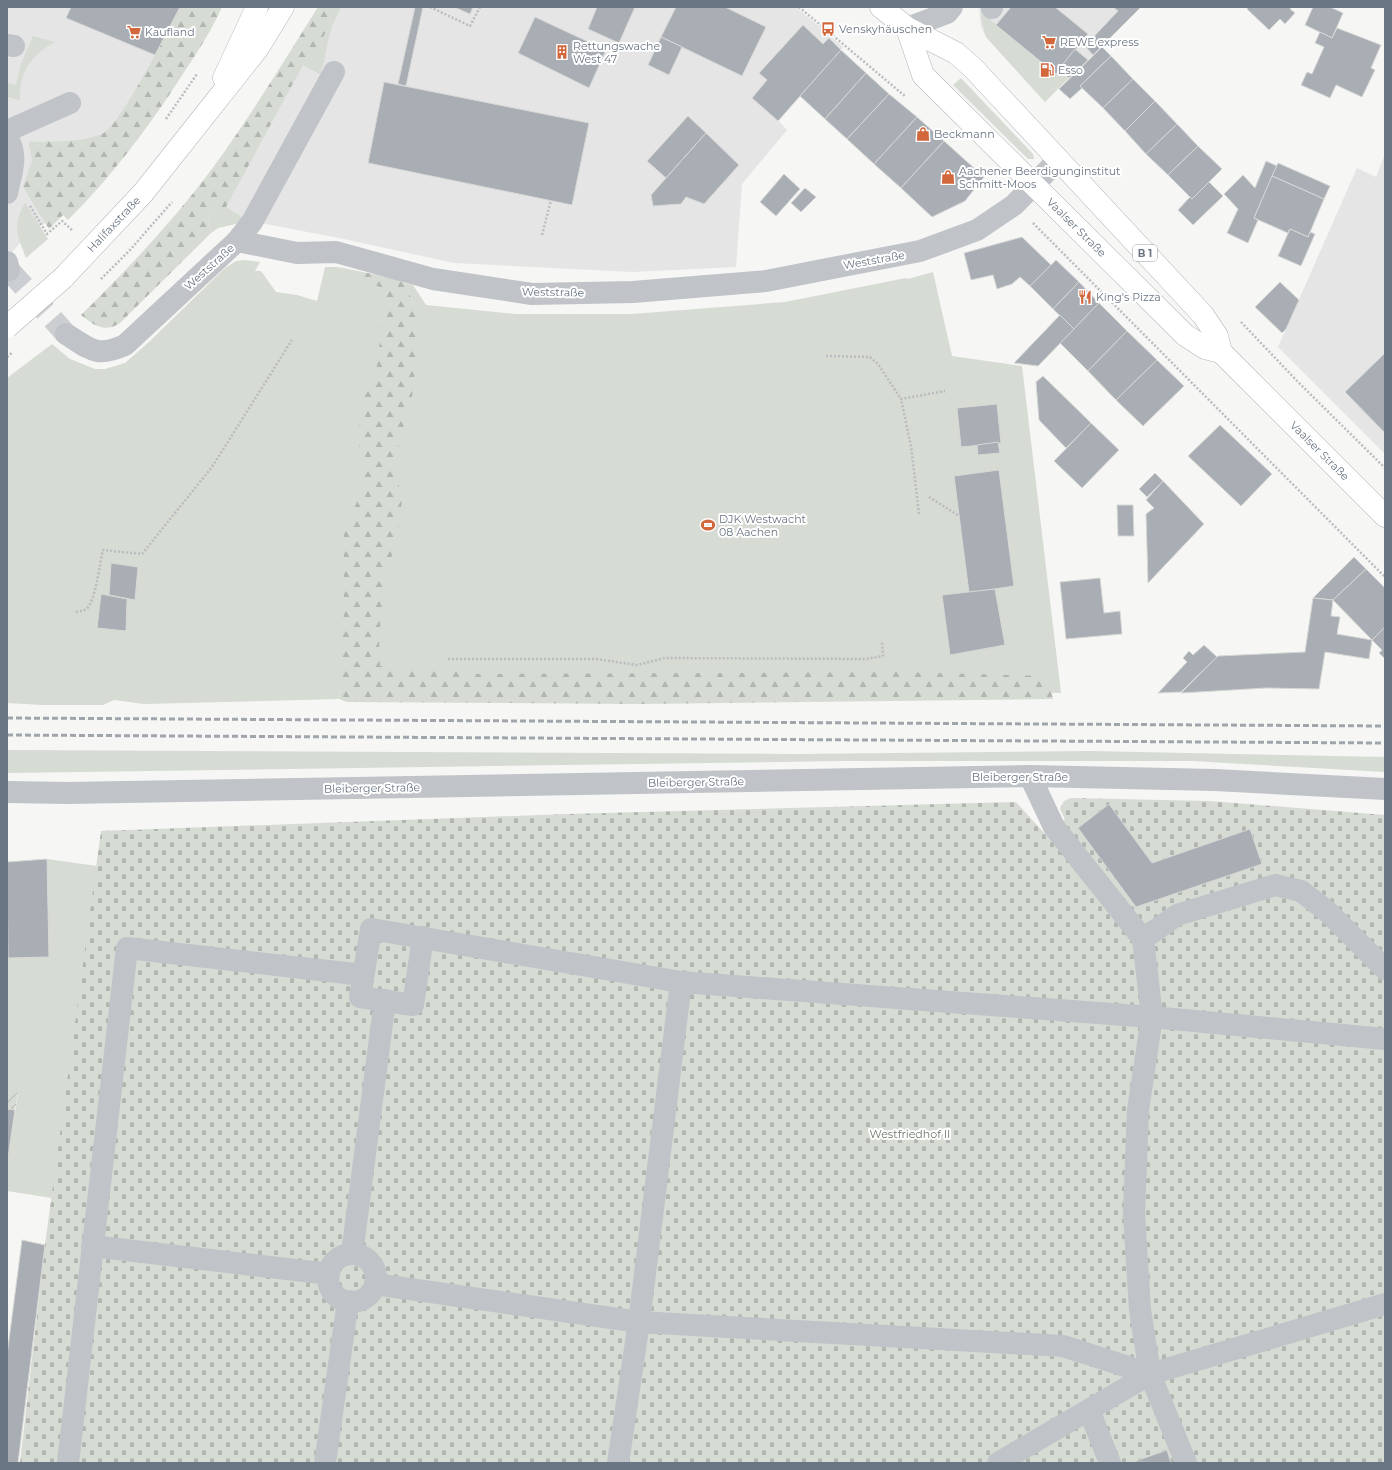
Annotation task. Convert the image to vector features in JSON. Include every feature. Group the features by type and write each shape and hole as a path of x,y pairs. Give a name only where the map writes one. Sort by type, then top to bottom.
{"main road":[{"name":"Halifaxstraße","path":"208,110 257,7"},
{"name":"Halifaxstraße","path":"7,327 63,278 143,193 258,48 283,7"},
{"name":"Vaalser Straße","path":"881,7 907,28 956,52 1203,315 1217,336 1221,352"},
{"name":"Vaalser Straße","path":"907,28 923,75 1185,334 1205,348 1221,352 1385,516"}],"street":[{"path":"907,28 914,7"},
{"path":"907,28 947,14 952,7"},
{"path":"237,241 252,222 334,72"},
{"path":"7,131 70,103"},
{"path":"7,137 12,144 15,156 7,193"},
{"name":"Weststraße","path":"66,334 92,350 110,352 125,345 237,241 297,253 336,252 433,279 532,294 633,292 766,280 920,251 977,230 1014,205 1058,160"},
{"path":"1030,776 1054,827 1143,938 1152,1017 1138,1110 1134,1214 1140,1310 1150,1374 1186,1463"},
{"name":"Bleiberger Straße","path":"7,792 68,793 1030,776 1215,780 1385,789"},
{"path":"1143,938 1177,915 1275,885 1302,891 1328,912 1385,969"},
{"path":"423,937 413,1005 360,996 371,928 423,937 681,982 1152,1017 1385,1039"},
{"path":"68,1463 92,1246 128,948 363,975"},
{"path":"618,1463 638,1322 681,982"},
{"path":"352,1254 385,1000"},
{"path":"92,1246 329,1274"},
{"path":"352,1254 366,1259 372,1265 376,1276 372,1292 366,1298 356,1302 337,1297 332,1290 329,1274 336,1260 352,1254"},
{"path":"375,1284 638,1322 1063,1346 1150,1374"},
{"path":"325,1463 348,1301"},
{"path":"998,1463 1150,1374 1385,1304"},
{"path":"1089,1410 1110,1463"}],"path":[{"path":"430,7 470,26 480,7"},
{"path":"799,7 908,99"},
{"path":"164,122 198,74"},
{"path":"542,234 551,200"},
{"path":"27,201 47,234 62,221 74,232"},
{"path":"1014,205 1385,577"},
{"path":"76,612 84,611 89,606 103,550 142,554 212,467 292,340"},
{"path":"826,356 870,357 878,364 901,399 911,446 920,514"},
{"path":"901,399 945,391"},
{"path":"929,497 959,516"},
{"path":"448,658 596,659 636,665 665,658 865,659 883,656 882,642"}],"shaded area":[{"path":"7,7 222,7 48,221 26,236 7,258"},
{"path":"329,7 796,7 843,47 778,120 787,130 742,184 736,267 632,272 454,263 339,238 208,213"},
{"name":"Esso","path":"979,7 1141,7 1045,102 986,37 981,27"},
{"path":"1385,154 1385,454 1278,347 1357,168 1376,177"}],"green space":[{"path":"180,7 222,7 208,35 167,99 127,153 99,187 68,220 63,215 49,229 23,187 32,161 29,142 85,139 102,134 110,127 121,114 144,76"},
{"path":"318,7 341,7 335,20 303,65 226,207 208,213 211,233 120,323 109,328 104,328 95,325 86,319 81,315 149,245 212,169 280,68"},
{"path":"981,7 986,7 987,17 1056,74 1059,71 1068,78 1045,102 986,37 981,17"},
{"path":"335,20 330,33 320,74 303,65"},
{"path":"33,36 55,42 39,53 28,65 22,81 20,100 7,97 7,83 16,85 20,67"},
{"path":"961,78 1033,154 1034,159 1028,159 953,85"},
{"path":"25,203 48,239 26,258 17,230 18,218"},
{"path":"226,207 242,217 240,223 218,228 211,233 208,213"},
{"name":"DJK Westwacht 08 Aachen","path":"244,260 260,262 255,271 261,271 276,292 297,295 317,301 325,267 338,267 344,271 395,280 415,307 405,283 413,285 426,305 516,314 632,314 785,302 906,278 908,279 933,272 952,356 1022,366 1061,693 340,684 339,699 144,704 114,700 103,705 43,705 7,703 7,378 52,344 70,359 95,369 105,369 125,363 150,341 225,268 236,261"},
{"path":"338,267 393,278 405,283 415,307 419,340 411,405 399,440 397,477 402,501 396,543 384,581 379,639 380,666 481,674 902,672 1047,676 1053,699 638,704 347,702 339,699 344,608 344,532 359,497 367,465 359,445 360,406 377,366 384,306 380,287 357,279"},
{"path":"7,750 797,754 1089,751 1385,757 1385,772 1192,761 843,761 7,773"},
{"name":"Westfriedhof II","path":"1071,798 1209,801 1385,815 1385,1463 20,1463 45,1245 101,831 567,814 1016,802 1045,834 1065,819 1060,809 1064,801"},
{"path":"47,859 97,866 52,1198 7,1191 7,1165 18,1094 7,1092 7,958 49,957"},
{"path":"7,1092 18,1093 15,1110 7,1109"}],"building":[{"name":"Kaufland","path":"71,7 180,7 155,55 66,18"},
{"path":"415,7 423,7 406,86 398,84"},
{"path":"454,7 473,7 470,14"},
{"path":"597,7 635,7 619,43 588,29"},
{"path":"676,7 725,7 766,27 742,76 661,37"},
{"name":"REWE express","path":"1011,7 1055,7 1088,34 1056,74 996,25"},
{"path":"1113,7 1141,7 1093,55 1085,46 1118,11"},
{"path":"1248,7 1292,7 1290,9 1295,13 1285,24 1280,19 1269,30 1247,9"},
{"path":"1313,7 1330,7 1343,13 1332,38 1305,25"},
{"name":"Rettungswache West 47","path":"535,17 606,50 589,88 518,53"},
{"path":"803,25 823,44 829,38 841,50 778,121 752,98 767,80 759,73"},
{"path":"1337,28 1381,45 1371,68 1375,70 1362,97 1336,85 1330,98 1301,85 1307,72 1312,74 1324,47 1315,43 1320,32 1332,38"},
{"path":"661,37 682,47 669,75 648,65"},
{"path":"1102,47 1111,56 1080,86 1082,88 1070,99 1059,89"},
{"path":"1075,49 1088,60 1069,78 1059,69"},
{"path":"841,50 866,73 825,119 800,96"},
{"path":"1111,56 1133,79 1103,108 1080,86"},
{"path":"866,73 889,94 847,139 825,119"},
{"path":"1133,79 1155,101 1125,131 1103,108"},
{"path":"384,82 589,123 572,205 368,163"},
{"path":"889,94 917,117 874,164 847,139"},
{"path":"1155,101 1177,124 1146,154 1125,131"},
{"path":"688,116 706,133 666,178 647,161"},
{"path":"917,117 944,141 901,188 874,164"},
{"path":"1177,124 1198,146 1168,175 1146,154"},
{"path":"706,133 739,165 704,204 686,197 681,204 653,206 651,195"},
{"path":"944,141 984,177 965,201 932,217 901,188"},
{"path":"1198,146 1222,169 1192,199 1168,175"},
{"path":"1266,161 1277,166 1254,218 1258,220 1248,243 1227,233 1238,209 1224,194 1243,175 1255,188"},
{"path":"1278,163 1330,186 1324,199 1272,176"},
{"path":"784,174 800,189 776,216 760,202"},
{"path":"1272,176 1324,199 1308,237 1290,229 1288,233 1254,218"},
{"path":"1209,182 1223,196 1193,225 1178,210 1190,197 1192,199"},
{"path":"805,188 816,197 801,212 791,203"},
{"path":"1290,229 1308,237 1310,232 1315,234 1301,266 1278,256"},
{"path":"1022,237 1051,265 1030,286 1020,277 1012,284 997,289 993,275 971,280 964,253"},
{"path":"1056,260 1079,282 1053,309 1030,286"},
{"path":"1079,282 1099,303 1074,329 1053,309"},
{"path":"1280,282 1299,300 1286,329 1282,333 1255,307"},
{"path":"1099,303 1127,331 1088,371 1060,343"},
{"path":"1060,315 1074,329 1038,366 1014,363"},
{"path":"1127,331 1157,360 1116,400 1088,371"},
{"path":"1385,353 1385,433 1345,392"},
{"path":"1157,360 1184,386 1143,426 1116,400"},
{"path":"1043,376 1091,423 1066,448 1039,420 1036,382"},
{"path":"997,404 1001,443 961,447 957,408"},
{"path":"1091,423 1119,450 1082,488 1054,461"},
{"path":"1220,425 1272,474 1241,506 1188,456"},
{"path":"998,442 1000,453 978,455 977,445"},
{"path":"999,470 1014,586 969,593 954,476"},
{"path":"1155,473 1163,481 1147,497 1139,489"},
{"path":"1163,481 1204,524 1148,583 1146,514 1154,508 1146,500"},
{"path":"1117,505 1133,505 1134,536 1118,536"},
{"path":"1354,557 1366,569 1333,600 1313,598"},
{"path":"111,563 138,567 135,600 109,595"},
{"path":"1366,569 1385,588 1385,627 1372,640 1333,600"},
{"path":"1100,578 1104,613 1120,611 1122,634 1066,639 1060,582"},
{"path":"995,589 1005,645 950,655 942,595"},
{"path":"101,594 127,599 126,631 97,628"},
{"path":"1313,598 1333,600 1331,616 1340,617 1337,634 1372,640 1369,659 1325,652 1319,689 1266,688 1181,693 1218,656 1305,652"},
{"path":"1385,627 1385,659 1379,653 1382,650 1372,640"},
{"path":"1204,645 1217,657 1181,692 1158,693 1187,662 1183,658 1189,651 1193,655"},
{"path":"1109,804 1152,863 1250,829 1262,864 1136,907 1078,828"},
{"path":"47,859 49,957 8,958 7,862"},
{"path":"7,1109 15,1110 7,1165"},
{"path":"22,1240 45,1245 18,1463 7,1463 7,1355"},
{"path":"1167,1450 1171,1463 1133,1462"}],"tunnel":[{"path":"9,270 66,334"}],"railway":[{"path":"7,718 1385,726"},
{"path":"7,735 1385,743"}],"place":[{"name":"Venskyhäuschen","path":"828,29"},
{"name":"Kaufland","path":"134,32"},
{"name":"REWE express","path":"1049,42"},
{"name":"Rettungswache West 47","path":"562,52"},
{"name":"Esso","path":"1047,70"},
{"name":"Beckmann","path":"923,134"},
{"name":"Aachener Beerdigunginstitut Schmitt-Moos","path":"948,177"},
{"name":"King's Pizza","path":"1085,297"},
{"name":"DJK Westwacht 08 Aachen","path":"708,525"}]}
